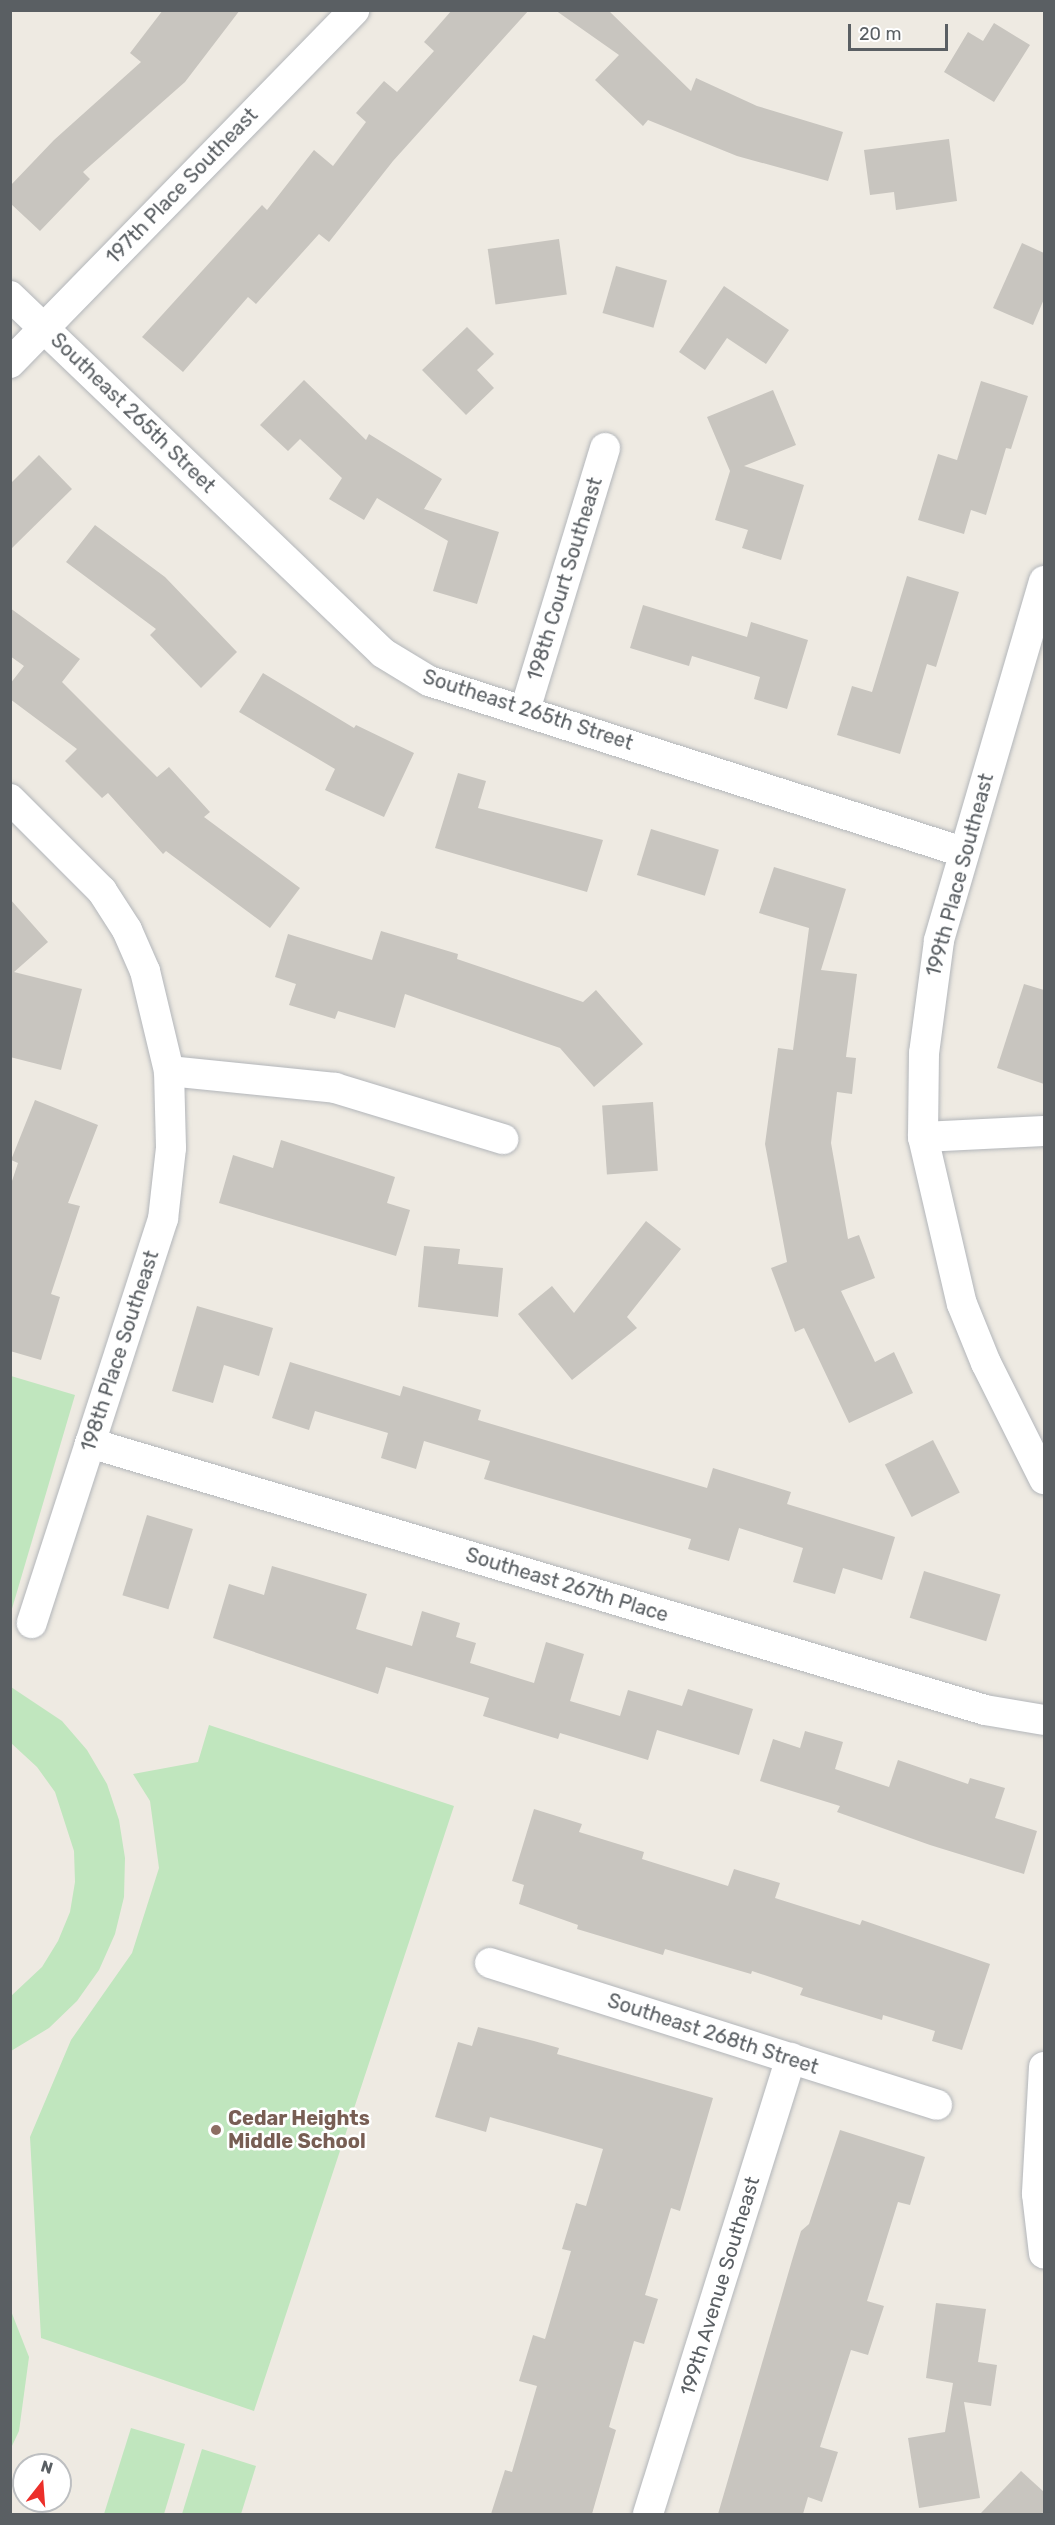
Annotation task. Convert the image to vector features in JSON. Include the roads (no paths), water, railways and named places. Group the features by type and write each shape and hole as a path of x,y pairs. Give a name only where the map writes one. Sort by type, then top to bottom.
{"street":[{"name":"197th Place Southeast","path":"10,363 354,10"},
{"name":"Southeast 265th Street","path":"10,296 383,653 429,681 963,852"},
{"name":"198th Court Southeast","path":"525,710 605,448"},
{"name":"199th Place Southeast","path":"1044,580 963,852 939,941 929,994 923,1137 949,1262 962,1304 986,1363 1044,1479"},
{"name":"198th Place Southeast","path":"10,799 102,891 127,930 145,971 169,1071 171,1148 163,1219 33,1623"},
{"path":"169,1071 335,1088 503,1139"},
{"path":"923,1137 1044,1131"},
{"name":"Southeast 267th Place","path":"90,1443 985,1710 1044,1720"},
{"name":"Southeast 268th Street","path":"490,1963 937,2105"},
{"name":"199th Avenue Southeast","path":"648,2514 791,2058"},
{"path":"1044,2067 1037,2194 1044,2254"}],"place":[{"name":"Cedar Heights Middle School","path":"216,2130"}]}
